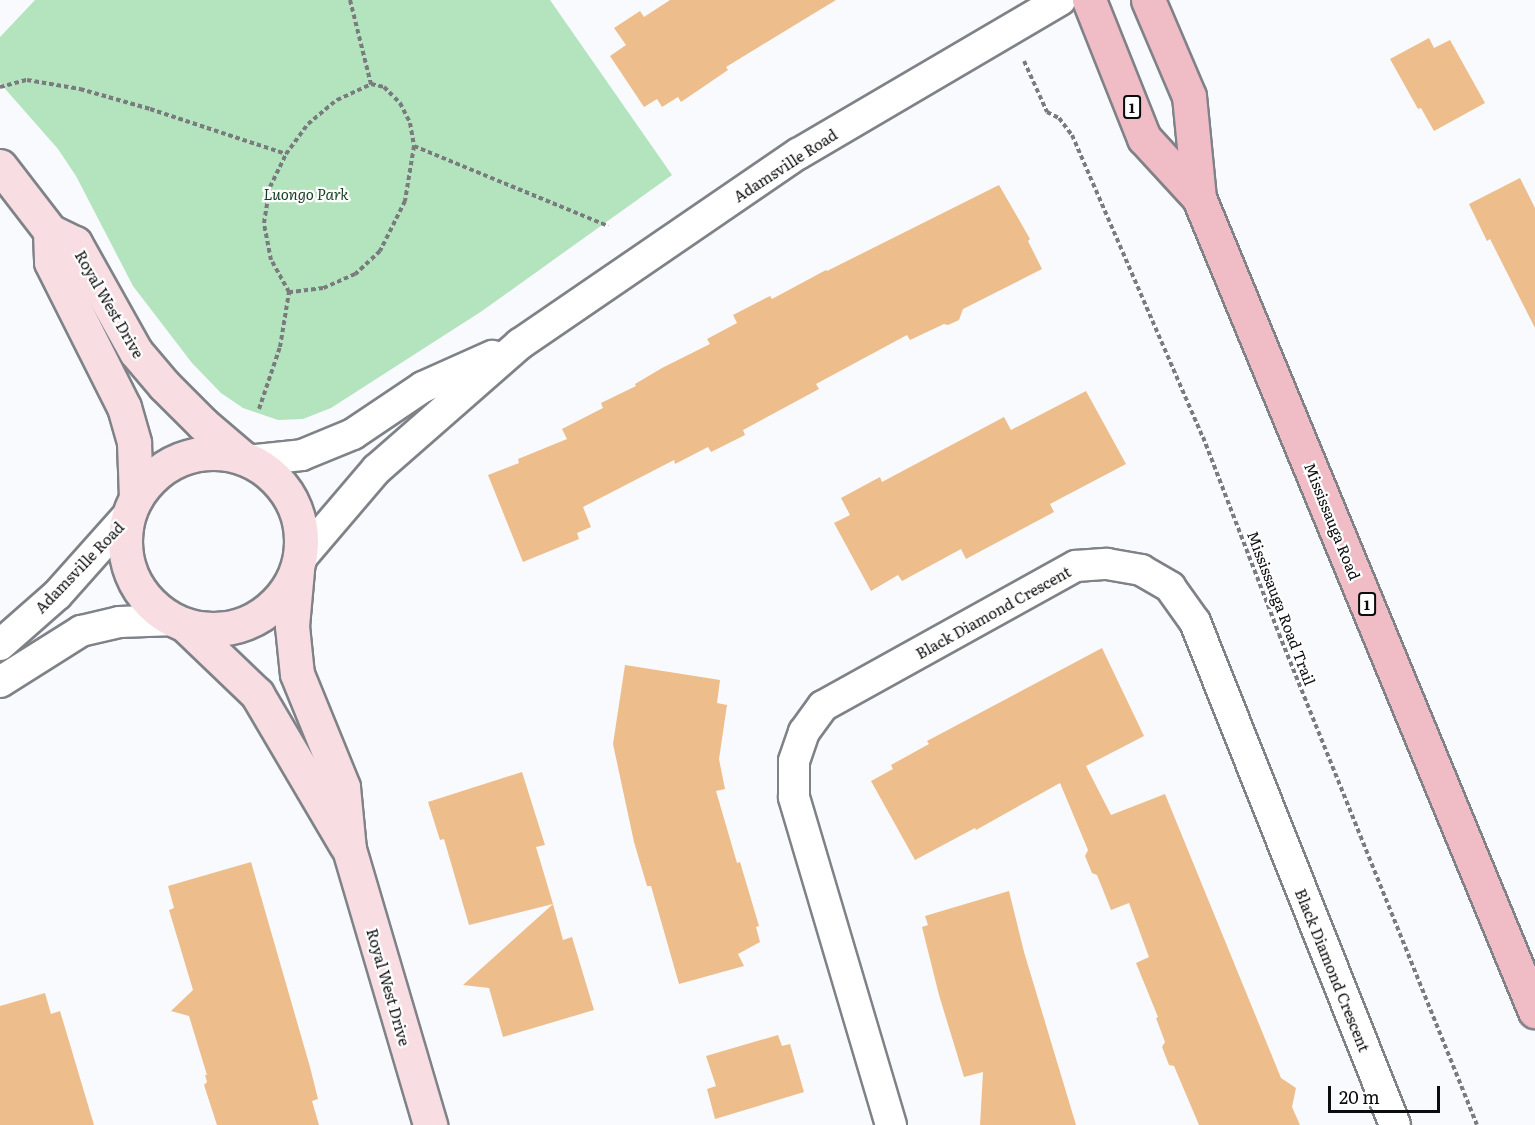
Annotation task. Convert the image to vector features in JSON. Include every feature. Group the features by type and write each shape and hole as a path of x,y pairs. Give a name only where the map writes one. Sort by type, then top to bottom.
{"main road":[{"name":"Mississauga Road","path":"1089,0 1144,138 1199,198"},
{"name":"Mississauga Road","path":"1148,0 1189,96 1199,198 1535,1011"}],"street":[{"name":"Adamsville Road","path":"298,564 377,469 520,344 798,154 1060,0"},
{"name":"Royal West Drive","path":"0,166 50,231 75,243 136,352 164,385 203,424 245,459"},
{"name":"Royal West Drive","path":"50,231 51,262 124,407 134,443 134,505"},
{"name":"Adamsville Road","path":"245,459 302,455 353,434 423,387 520,344"},
{"path":"219,453 245,459 267,471 286,491 298,516 302,543 298,564 285,594 265,614 240,626 212,630 180,622 162,613 144,595 131,573 125,548 134,505 158,473 171,464 194,455 219,453"},
{"name":"Adamsville Road","path":"0,645 57,595 134,505"},
{"name":"Royal West Drive","path":"298,564 292,626 297,674 343,787 349,849 430,1125"},
{"name":"Black Diamond Crescent","path":"891,1125 794,798 794,761 804,732 823,706 1076,566 1107,564 1141,570 1170,587 1195,622 1395,1125"},
{"path":"0,682 81,631 119,622 180,622"},
{"name":"Royal West Drive","path":"180,622 257,694 349,849"}],"path":[{"path":"350,0 371,84"},
{"path":"0,87 27,80 80,89 150,109 286,154"},
{"path":"259,409 280,347 288,292 271,260 264,223 270,187 286,154 308,124 330,106 371,84 384,87 400,103 410,123 414,146 405,201 381,251 355,274 323,288 288,292"},
{"name":"Mississauga Road Trail","path":"1047,112 1059,118 1072,135 1203,437 1287,656 1477,1125"},
{"path":"414,146 608,226"}],"green space":[{"name":"Luongo Park","path":"35,0 550,0 672,175 482,311 331,408 303,419 278,420 243,408 221,393 192,363 133,286 76,176 58,149 0,83 0,37"}],"building":[{"path":"670,0 836,0 726,67 728,70 681,102 678,97 662,107 657,99 644,107 610,56 626,45 614,28 640,11 644,17"},
{"path":"1429,38 1434,48 1450,40 1485,103 1434,131 1421,108 1418,109 1390,59"},
{"path":"1520,178 1535,208 1535,328 1490,239 1487,241 1469,204"},
{"path":"999,185 1030,239 1028,241 1042,269 963,309 959,320 948,325 944,324 910,340 907,335 816,384 819,389 743,430 745,435 711,452 708,447 675,464 674,460 583,507 591,527 577,533 579,539 523,562 488,475 519,463 518,459 567,439 562,429 603,408 601,403 710,344 707,339 737,323 733,315 770,296 772,299"},
{"path":"1086,391 1126,464 1050,504 1054,512 966,559 961,549 902,581 898,575 871,591 834,523 850,515 841,498 880,477 882,482 1004,417 1011,430"},
{"path":"1102,648 1144,736 1086,766 1111,815 1165,794 1281,1078 1296,1088 1292,1107 1300,1125 1199,1125 1174,1066 1169,1065 1162,1047 1165,1042 1156,1018 1158,1017 1136,963 1149,957 1129,903 1111,910 1097,875 1092,873 1085,856 1088,850 1060,783 976,830 975,828 915,860 871,781 893,769 891,765 929,744 927,741"},
{"path":"625,665 720,680 717,703 727,705 719,759 725,789 716,791 737,863 740,862 759,926 756,927 760,942 738,954 744,966 679,984 651,886 647,886 634,842 613,744"},
{"path":"522,772 545,845 536,847 553,904 469,925 444,839 440,840 428,802"},
{"path":"251,862 310,1067 318,1099 312,1101 319,1125 217,1125 204,1085 207,1082 205,1075 207,1075 189,1016 171,1011 193,990 169,910 174,908 168,886"},
{"path":"1009,891 1024,952 1076,1125 980,1125 983,1072 964,1077 939,995 922,927 928,925 925,916"},
{"path":"553,904 563,940 572,937 594,1010 503,1037 489,988 463,985"},
{"path":"45,993 51,1014 60,1011 94,1125 0,1125 0,1006"},
{"path":"778,1035 782,1046 790,1044 804,1092 715,1119 707,1089 716,1086 706,1056"}]}
